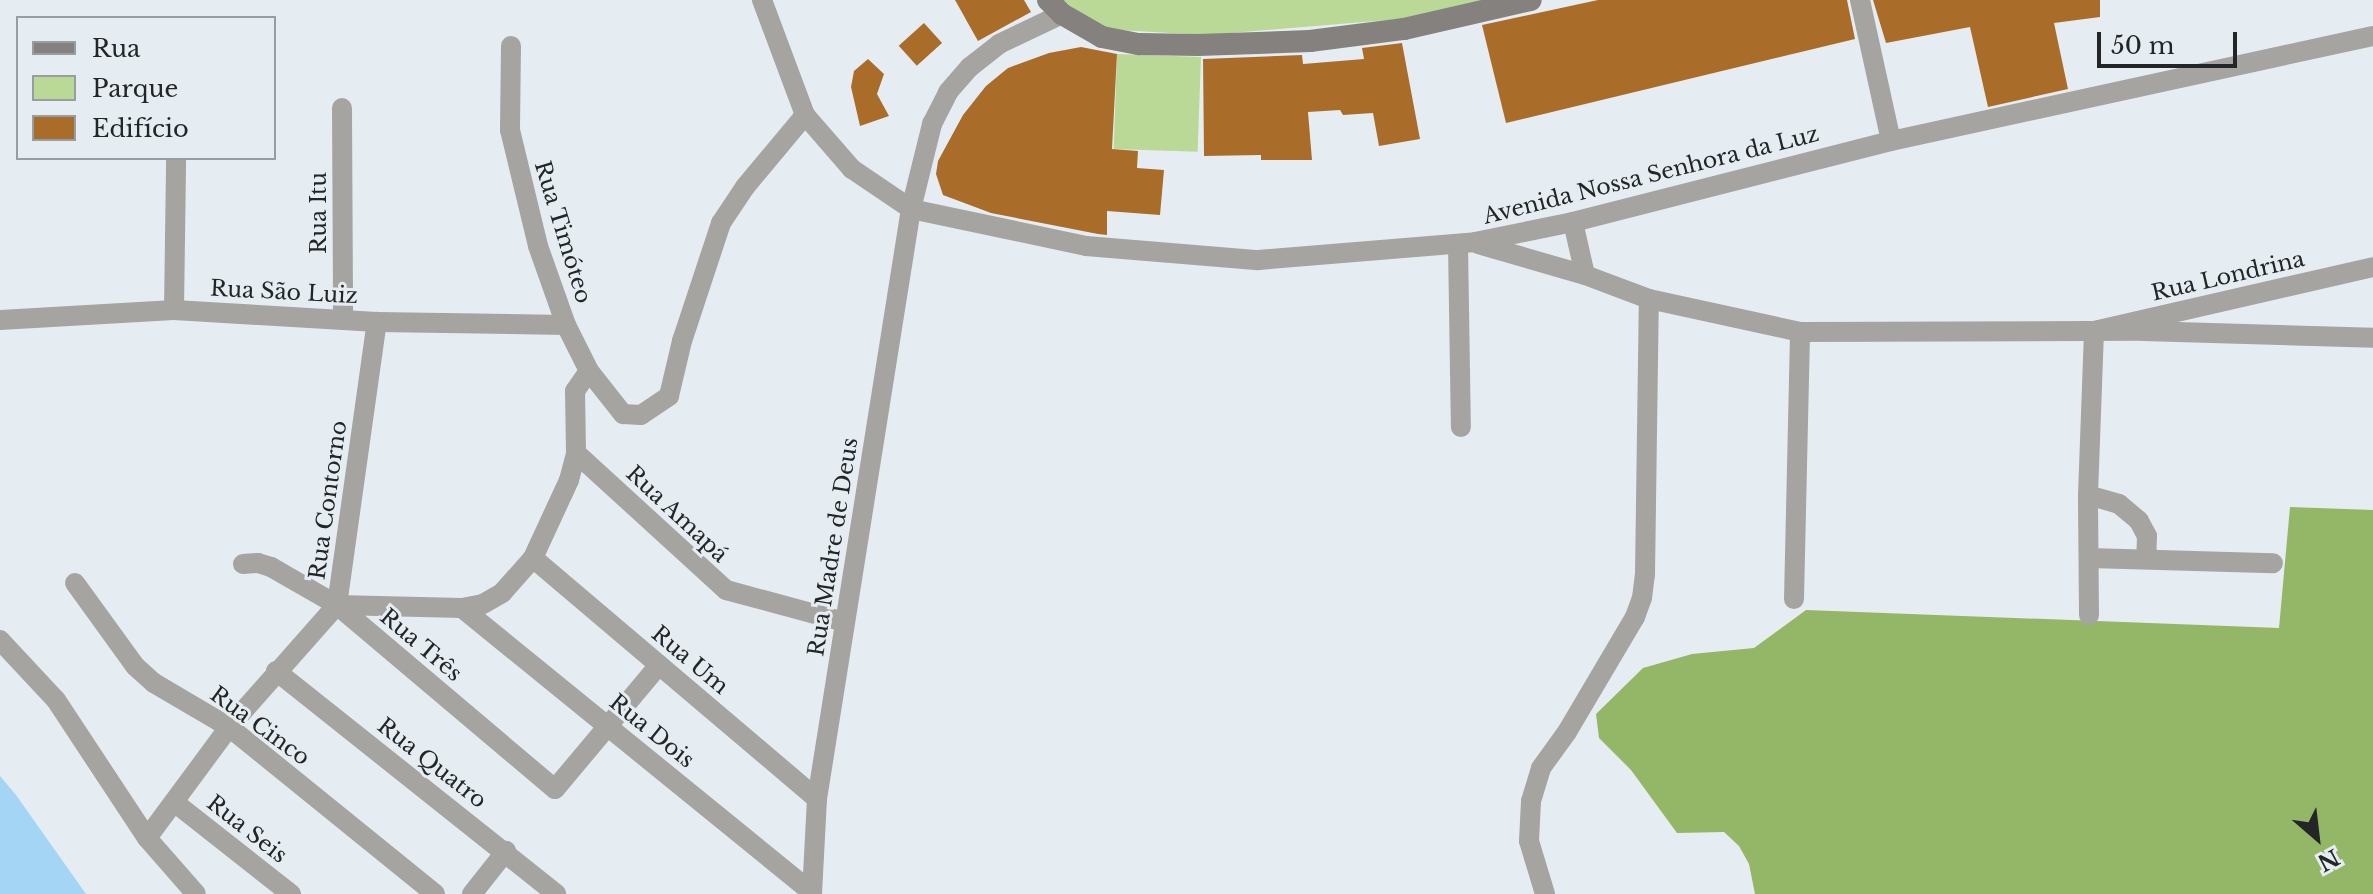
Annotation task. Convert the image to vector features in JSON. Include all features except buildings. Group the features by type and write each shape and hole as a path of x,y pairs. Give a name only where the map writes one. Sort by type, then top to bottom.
{"main road":[{"path":"1055,7 1102,37 1139,44 1212,45 1310,41 1388,31 1531,0"}],"street":[{"name":"Avenida Nossa Senhora da Luz","path":"762,0 805,115 852,169 911,209 1086,246 1258,260 1466,243 1573,222 1891,141 2373,36"},
{"path":"1860,0 1891,141"},
{"name":"Rua Madre de Deus","path":"812,893 817,799 911,209 932,124 948,92 970,67 1055,7"},
{"name":"Rua Timóteo","path":"511,46 513,145 538,246 566,325 589,371 623,414 641,415 669,396 682,341 721,223 745,187 805,115"},
{"name":"Rua Itu","path":"342,108 343,318"},
{"path":"174,310 176,160"},
{"path":"1573,222 1585,275"},
{"path":"1461,427 1466,243 1585,275 1649,299 1800,332 2094,331 2373,338"},
{"name":"Rua Londrina","path":"2094,331 2373,267"},
{"path":"1545,894 1529,841 1531,801 1541,768 1575,720 1635,617 1642,598 1645,575 1649,299"},
{"name":"Rua São Luiz","path":"0,320 174,310 377,322 566,325"},
{"name":"Rua Contorno","path":"377,322 337,605 462,608 483,604 502,593 533,558 569,480 576,453 575,391 589,371"},
{"path":"2089,615 2088,495 2094,331"},
{"path":"1794,599 1800,332"},
{"name":"Rua Amapá","path":"576,453 726,590 845,622"},
{"path":"2088,495 2119,504 2139,521 2147,536 2146,559"},
{"name":"Rua Um","path":"533,558 817,799"},
{"path":"2089,558 2273,563"},
{"name":"Rua Três","path":"243,564 258,563 271,567 337,605 555,789 607,726"},
{"name":"Rua Cinco","path":"75,583 135,666 154,683 229,727 435,894"},
{"path":"147,838 229,727 337,605"},
{"name":"Rua Dois","path":"462,608 812,893"},
{"path":"0,640 56,700 147,838 196,894"},
{"path":"607,726 659,665"},
{"name":"Rua Quatro","path":"276,671 506,851 556,894"},
{"name":"Rua Seis","path":"174,802 291,894"},
{"path":"472,894 506,851"}],"green space":[{"path":"1063,0 1488,0 1400,19 1207,35 1100,29"},
{"path":"1117,54 1201,57 1198,152 1114,149"},
{"path":"2290,507 2373,510 2373,894 1755,894 1749,864 1739,846 1724,832 1677,833 1631,770 1599,738 1596,714 1643,668 1692,654 1754,648 1806,610 2279,628"}],"water":[{"path":"0,776 16,795 86,894 0,894"}]}
